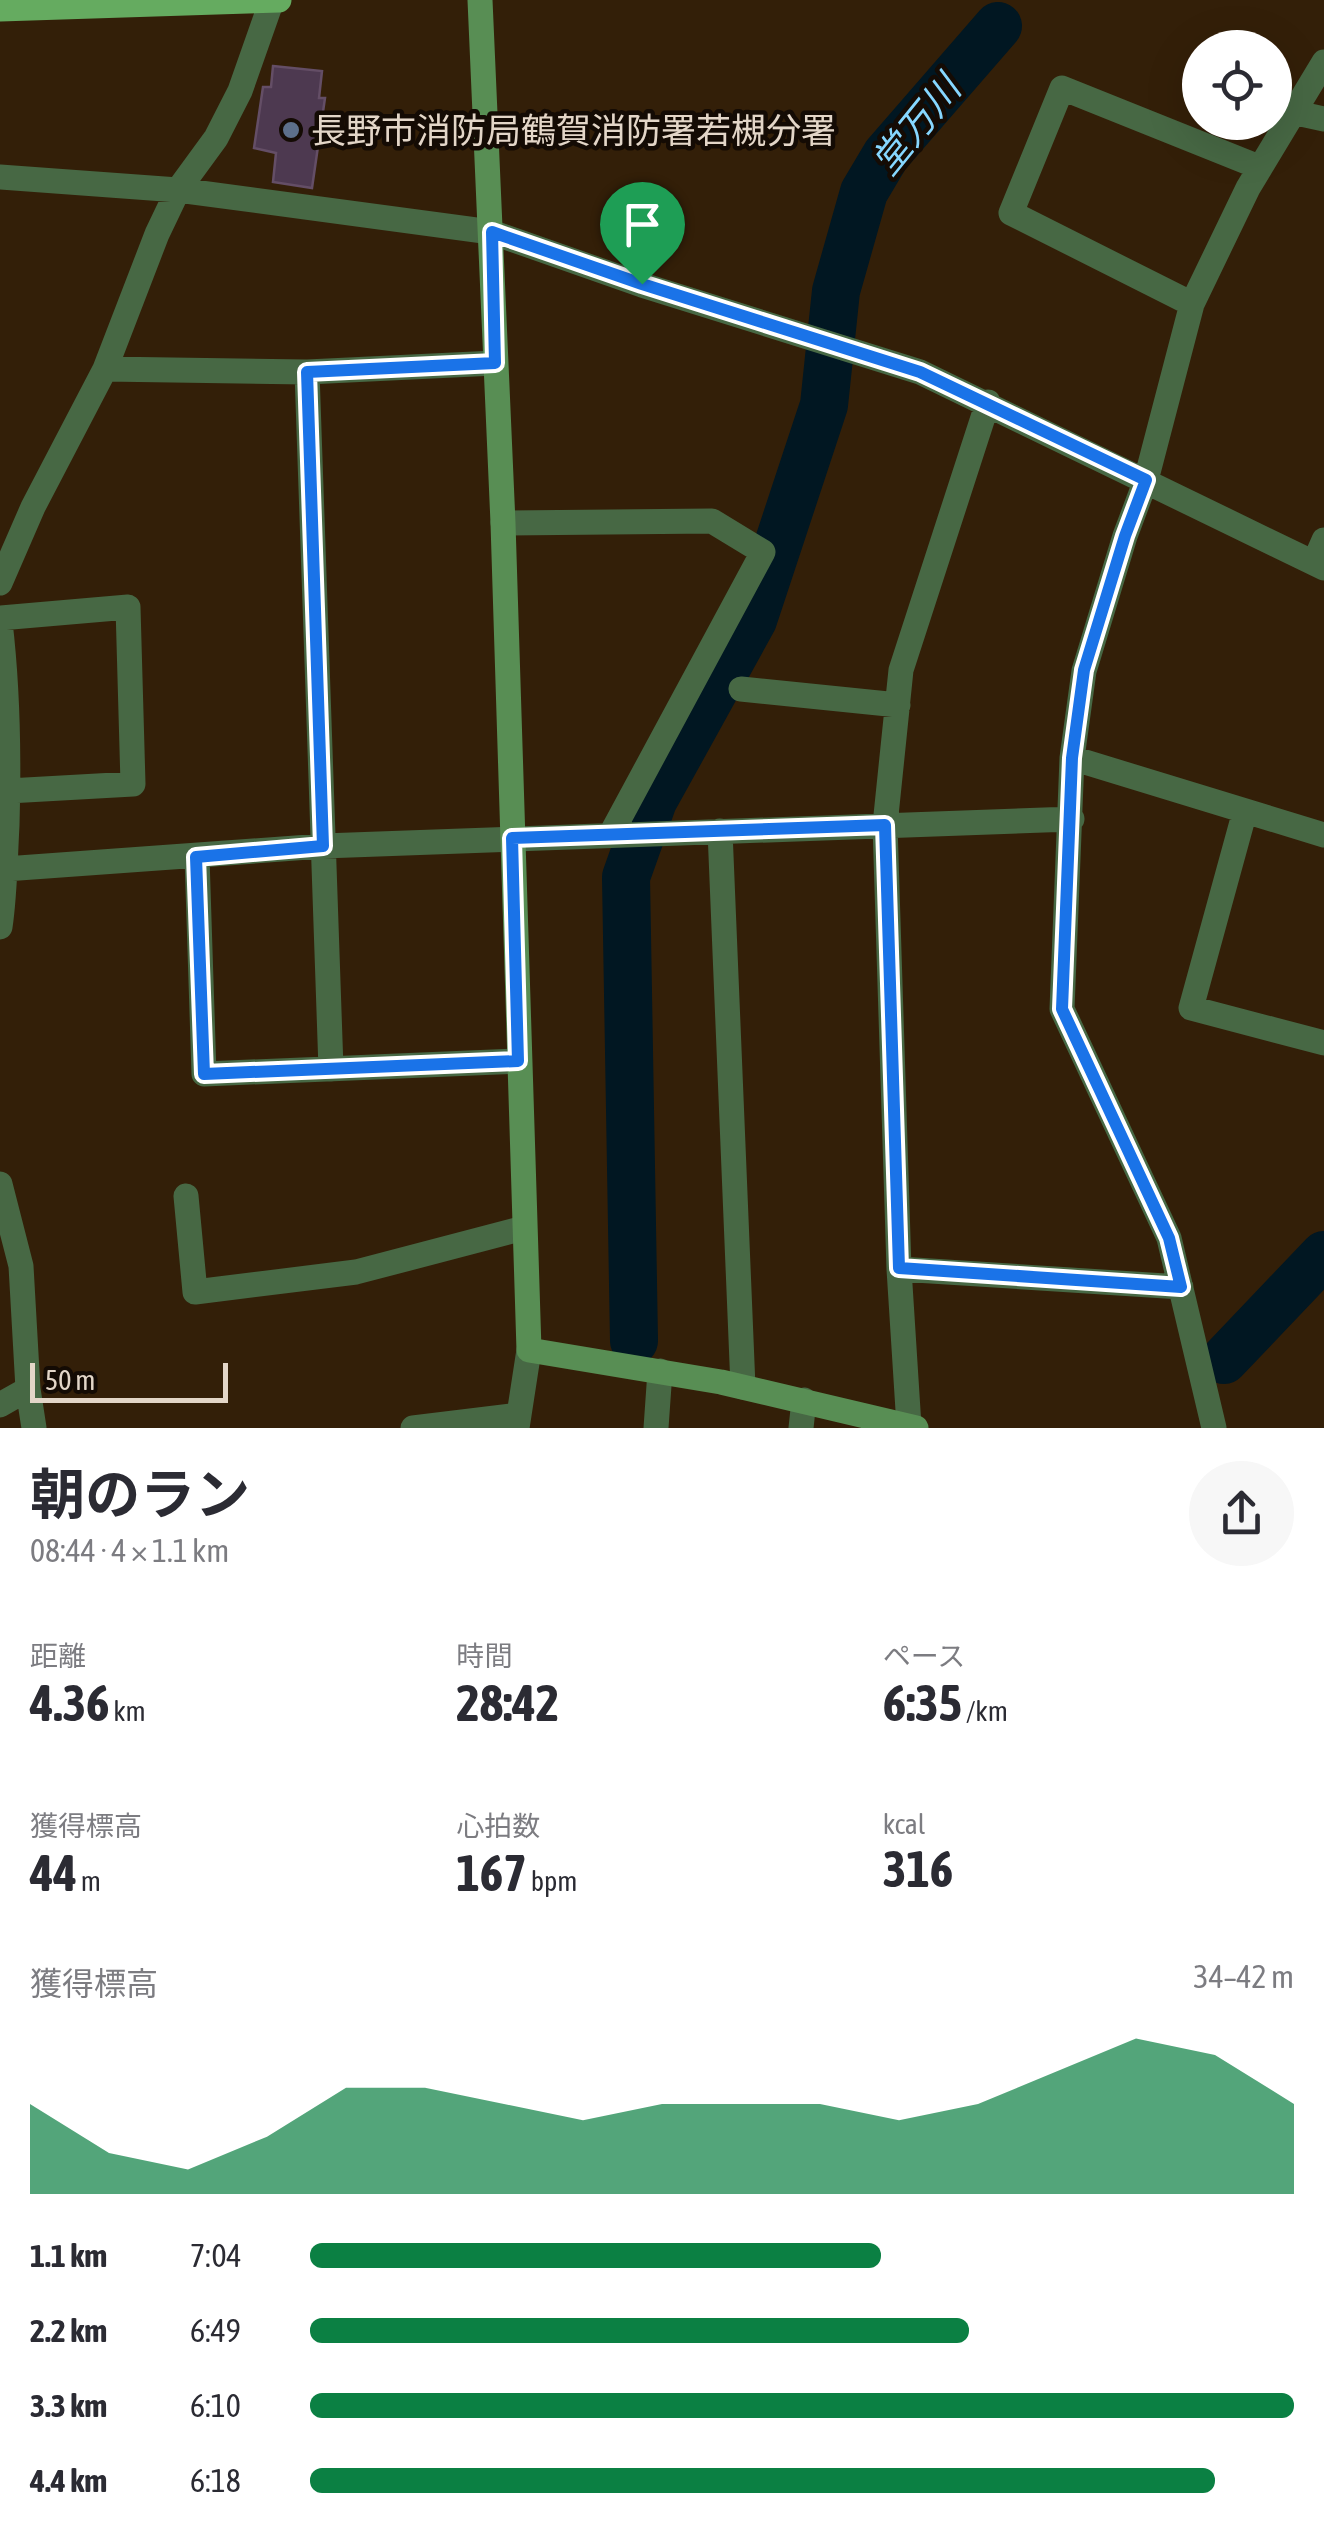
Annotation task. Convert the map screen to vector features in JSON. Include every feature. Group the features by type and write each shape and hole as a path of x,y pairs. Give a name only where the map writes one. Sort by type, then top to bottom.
{"main road":[{"path":"0,9 275,0"}],"street":[{"path":"0,582 33,507 105,370 178,190 216,138 240,91 275,0"},
{"path":"413,1428 518,1422 529,1350 504,523 480,0"},
{"path":"1324,62 1292,112 1324,119"},
{"path":"1192,304 1010,213 1062,88 1259,167"},
{"path":"1214,1428 1169,1238 1062,1009 1072,758 1084,670 1146,480 1192,304 1275,140"},
{"path":"0,177 178,190 492,232 920,372 1146,480 1321,557"},
{"path":"105,370 307,372 495,363"},
{"path":"307,372 331,1068"},
{"path":"529,1350 743,1386 912,1427 899,1268 885,825 900,670 988,402"},
{"path":"504,523 712,521 763,552 611,834"},
{"path":"0,927 8,792 7,686 0,620 128,608 133,784 8,792"},
{"path":"741,689 898,704"},
{"path":"1072,758 1324,835"},
{"path":"1245,812 1191,1008 1324,1043"},
{"path":"4,884 196,857 323,846 1072,819"},
{"path":"720,830 743,1386"},
{"path":"196,857 204,1074 518,1061"},
{"path":"186,1196 195,1292 356,1272 524,1228"},
{"path":"1,1198 21,1266 34,1428"},
{"path":"899,1268 1181,1287"},
{"path":"656,1428 660,1372"},
{"path":"0,1405 28,1389"},
{"path":"801,1428 804,1400"}],"building":[{"path":"273,66 322,71 319,98 325,98 312,188 273,182 276,153 254,148 263,87 271,87"}],"waterway":[{"name":"堂万川","path":"634,1341 626,877 653,801 753,620 824,405 836,291 864,192 886,155 998,26"},
{"path":"1224,1360 1324,1255"}],"place":[{"name":"長野市消防局鶴賀消防署若槻分署","path":"291,130"}],"route":[{"path":"492,232 642,284 920,372 1146,480 1084,670 1072,758 1062,1009 1169,1238 1181,1287 899,1268 885,825 512,838 518,1061 204,1074 196,857 323,846 307,372 495,363 492,232"}]}
